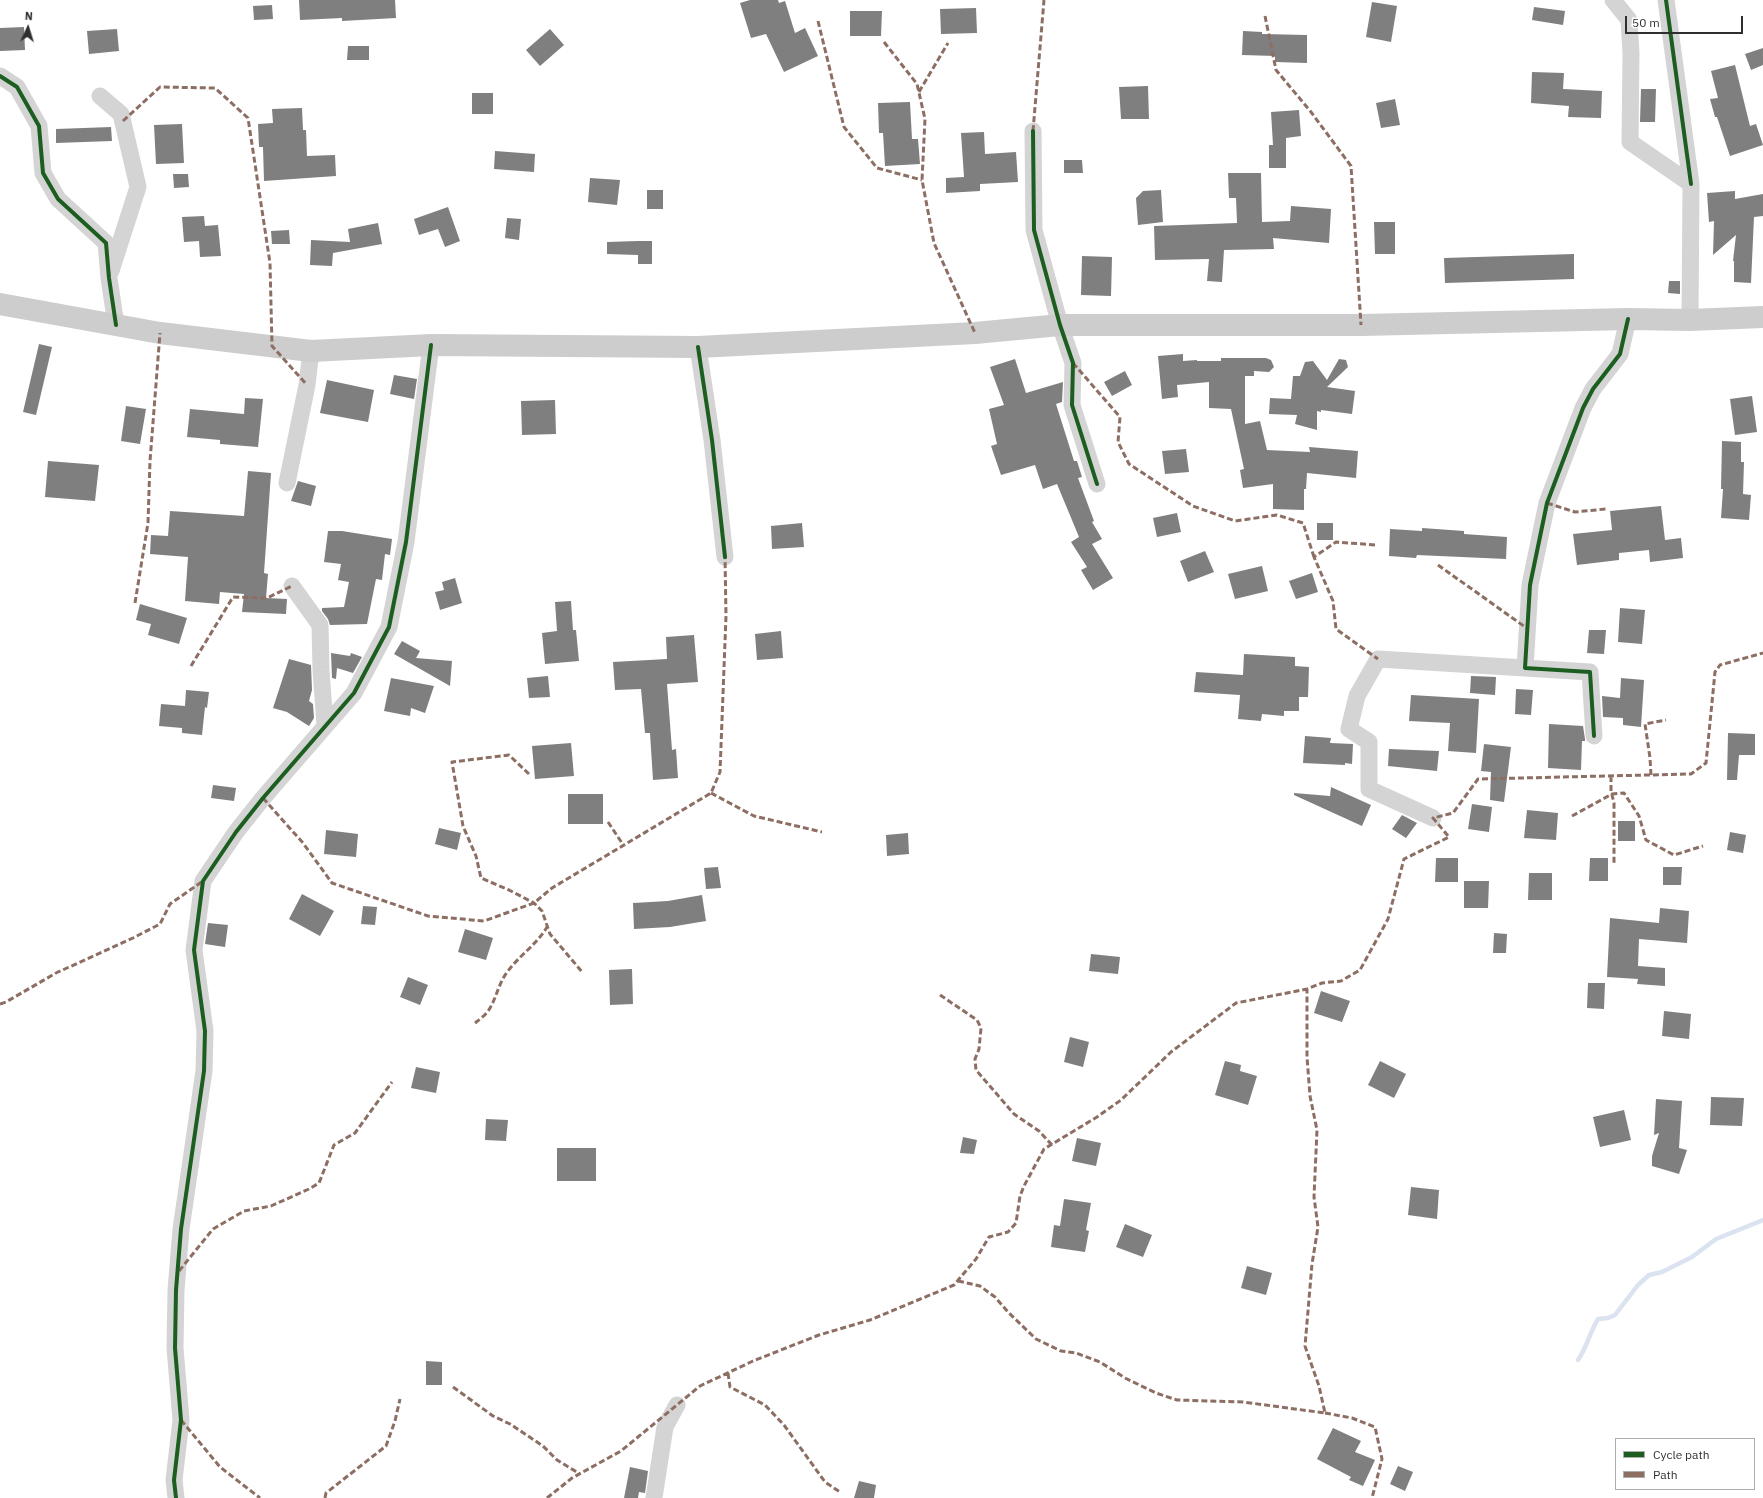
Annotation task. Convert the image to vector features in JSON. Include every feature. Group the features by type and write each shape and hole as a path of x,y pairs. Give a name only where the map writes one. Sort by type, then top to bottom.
{"main road":[{"path":"0,304 160,333 311,351 431,345 698,347 975,333 1060,325 1361,325 1628,319 1690,320 1763,317"}],"street":[{"path":"1613,0 1629,20 1630,142 1690,184"},
{"path":"1666,0 1690,184 1690,320"},
{"path":"0,76 17,87 39,126 43,173 58,199 106,243 109,278 116,325"},
{"path":"100,96 121,114 138,187 109,278"},
{"path":"1034,131 1034,230 1060,325 1073,363 1072,405 1097,484"},
{"path":"1525,668 1530,585 1546,503 1583,408 1593,389 1620,354 1628,319"},
{"path":"176,1498 174,1480 181,1420 175,1348 176,1290 181,1229 204,1071 205,1031 194,950 203,881 236,832 258,804 354,693 389,626 406,542 431,345"},
{"path":"698,347 712,440 725,557"},
{"path":"287,483 307,385 311,351"},
{"path":"292,586 320,625 321,670 325,725"},
{"path":"1433,818 1369,789 1369,742 1349,729 1357,696 1378,659 1590,672 1594,736"},
{"path":"654,1498 665,1427 677,1405"}],"building":[{"path":"299,0 395,0 396,18 342,21 342,18 300,20"},
{"path":"750,0 778,0 779,3 785,1 795,33 805,28 818,56 784,72 766,34 751,38 740,3"},
{"path":"1372,2 1397,6 1391,42 1366,37"},
{"path":"272,5 273,19 254,20 253,6"},
{"path":"1534,7 1565,11 1563,25 1532,20"},
{"path":"976,8 977,33 941,34 940,9"},
{"path":"850,11 882,11 881,36 850,36"},
{"path":"24,27 25,50 0,51 0,28"},
{"path":"117,29 119,51 89,54 87,31"},
{"path":"550,29 564,45 540,66 526,50"},
{"path":"1243,31 1262,32 1262,34 1307,35 1307,63 1275,62 1275,56 1242,55"},
{"path":"348,46 369,46 369,60 347,60"},
{"path":"1763,48 1763,65 1751,70 1745,54"},
{"path":"1735,65 1750,126 1756,124 1763,145 1730,156 1717,117 1715,117 1710,99 1718,98 1711,71"},
{"path":"1532,72 1564,73 1563,89 1602,91 1601,118 1568,117 1569,106 1531,103"},
{"path":"1148,86 1149,119 1121,119 1119,87"},
{"path":"1641,89 1656,89 1655,122 1640,122"},
{"path":"472,93 493,93 493,114 472,114"},
{"path":"1395,99 1400,125 1381,128 1376,103"},
{"path":"910,102 912,139 918,139 920,164 885,166 883,133 879,133 878,103"},
{"path":"302,108 303,130 306,130 307,156 335,155 336,176 264,181 263,147 259,147 258,124 273,123 272,109"},
{"path":"1299,110 1301,136 1286,138 1286,168 1269,168 1269,145 1273,145 1271,112"},
{"path":"182,124 184,163 156,164 154,125"},
{"path":"111,127 112,141 56,143 56,129"},
{"path":"984,132 985,154 1016,152 1018,182 980,184 980,191 946,193 946,178 964,177 961,133"},
{"path":"495,151 535,154 534,172 494,169"},
{"path":"1064,160 1082,160 1083,173 1064,173"},
{"path":"1228,173 1261,173 1262,222 1290,221 1291,206 1331,209 1329,243 1273,238 1274,249 1224,250 1222,282 1207,281 1209,259 1155,260 1154,226 1237,223 1236,198 1229,198"},
{"path":"173,174 188,174 189,187 174,188"},
{"path":"590,178 620,180 617,205 588,202"},
{"path":"647,190 663,190 663,209 647,209"},
{"path":"1161,190 1163,222 1138,225 1136,198 1143,191"},
{"path":"1735,191 1735,199 1763,194 1763,216 1754,217 1751,283 1734,282 1733,261 1736,235 1713,255 1714,221 1709,222 1707,193"},
{"path":"448,207 460,241 445,247 438,229 419,235 414,219"},
{"path":"204,216 205,226 218,225 221,256 200,257 199,241 184,242 182,217"},
{"path":"507,218 521,219 519,240 505,238"},
{"path":"1374,222 1395,222 1395,254 1375,254"},
{"path":"378,223 382,244 333,253 332,266 310,265 311,240 350,242 348,229"},
{"path":"289,230 290,244 272,244 271,231"},
{"path":"652,241 652,264 638,264 638,255 607,254 607,242"},
{"path":"1574,254 1574,279 1445,283 1444,258"},
{"path":"1082,256 1112,257 1111,296 1081,295"},
{"path":"1669,281 1680,281 1680,294 1668,293"},
{"path":"39,344 52,347 36,415 23,412"},
{"path":"1183,354 1183,361 1221,361 1221,358 1266,358 1271,360 1274,367 1269,372 1254,371 1254,376 1245,376 1245,424 1260,421 1267,450 1310,452 1309,447 1358,451 1356,478 1307,473 1306,489 1304,489 1304,510 1273,509 1273,484 1243,488 1240,470 1244,469 1231,409 1209,408 1209,382 1177,385 1178,397 1162,399 1158,356"},
{"path":"1015,359 1026,393 1063,382 1062,402 1056,404 1074,461 1077,461 1082,477 1078,478 1094,521 1092,522 1102,539 1092,544 1113,578 1093,590 1081,570 1087,567 1071,542 1079,537 1057,484 1043,489 1035,465 1001,475 991,446 997,444 989,409 1004,405 990,367"},
{"path":"1339,359 1346,360 1348,367 1327,387 1355,391 1352,414 1321,410 1321,412 1317,411 1317,430 1295,424 1297,415 1269,414 1270,398 1291,399 1293,376 1300,376 1305,362 1313,361 1327,380"},
{"path":"1125,371 1132,385 1112,396 1104,382"},
{"path":"394,375 417,379 414,399 390,394"},
{"path":"327,380 374,390 368,422 320,413"},
{"path":"1752,396 1757,432 1735,435 1730,399"},
{"path":"245,398 263,399 258,447 220,444 220,440 187,437 190,409 244,414"},
{"path":"555,400 556,434 522,435 521,401"},
{"path":"126,406 146,409 140,444 121,441"},
{"path":"1722,441 1741,442 1741,462 1744,462 1743,494 1751,495 1749,520 1721,518 1723,489 1721,489"},
{"path":"1186,449 1189,472 1165,474 1162,451"},
{"path":"48,461 99,465 95,501 45,497"},
{"path":"248,471 271,473 264,573 268,574 266,598 287,599 286,614 242,612 244,594 220,592 219,604 185,601 188,557 150,554 151,535 168,536 170,511 244,516"},
{"path":"298,481 316,486 311,506 291,501"},
{"path":"1661,506 1665,540 1681,538 1683,558 1650,562 1649,550 1619,553 1619,560 1577,565 1573,534 1612,530 1610,511"},
{"path":"1177,513 1181,532 1157,537 1153,518"},
{"path":"802,523 804,547 772,549 771,526"},
{"path":"1317,523 1333,523 1333,540 1317,540"},
{"path":"1422,528 1464,531 1464,534 1507,537 1506,559 1417,555 1416,558 1389,556 1390,529 1422,531"},
{"path":"328,531 342,531 392,539 390,555 385,554 382,580 376,579 367,624 330,625 328,619 322,611 322,608 344,607 349,582 338,580 341,564 324,562"},
{"path":"1205,551 1214,572 1188,582 1180,561"},
{"path":"1262,566 1268,591 1235,599 1228,574"},
{"path":"1312,573 1318,592 1296,599 1289,581"},
{"path":"455,578 462,603 440,610 435,592 444,590 442,582"},
{"path":"571,601 573,630 576,630 579,661 545,664 542,633 557,631 555,602"},
{"path":"140,604 187,618 179,644 148,635 151,624 136,620"},
{"path":"1620,608 1645,610 1642,644 1618,642"},
{"path":"1589,630 1606,630 1604,654 1587,653"},
{"path":"781,631 783,658 757,660 755,634"},
{"path":"694,635 698,682 667,684 672,750 676,749 678,778 653,780 650,733 645,733 641,689 615,690 613,662 667,659 666,637"},
{"path":"402,641 420,651 416,658 452,661 450,686 394,654"},
{"path":"331,653 350,656 351,653 362,657 353,673 337,668 336,679 332,678"},
{"path":"1244,654 1295,657 1295,666 1309,667 1308,697 1299,697 1299,711 1284,711 1284,716 1262,714 1261,721 1238,719 1240,695 1194,692 1196,672 1243,675"},
{"path":"289,659 311,665 312,690 309,701 313,704 314,718 309,726 287,712 273,708"},
{"path":"548,676 550,697 529,698 527,678"},
{"path":"1471,676 1496,677 1495,695 1470,693"},
{"path":"391,678 434,686 425,713 411,708 410,716 384,711"},
{"path":"1621,678 1644,680 1641,727 1623,725 1623,718 1603,717 1602,696 1620,698"},
{"path":"1516,689 1533,690 1531,715 1515,714"},
{"path":"186,690 209,692 207,708 205,707 202,735 182,733 182,728 159,726 161,704 185,706"},
{"path":"1411,695 1479,699 1476,753 1448,751 1450,723 1409,721"},
{"path":"1549,724 1583,726 1585,741 1582,741 1581,770 1548,768"},
{"path":"1728,733 1755,734 1755,755 1739,755 1737,780 1727,780"},
{"path":"1305,736 1331,738 1330,743 1353,744 1352,764 1303,763"},
{"path":"571,743 574,776 535,779 532,746"},
{"path":"1484,744 1511,747 1504,802 1490,800 1491,772 1481,771"},
{"path":"1389,749 1439,751 1437,771 1388,766"},
{"path":"213,785 236,788 234,801 211,798"},
{"path":"1331,787 1371,805 1362,826 1294,795 1294,793 1330,796"},
{"path":"568,794 603,794 603,824 568,824"},
{"path":"1472,804 1492,807 1489,832 1468,829"},
{"path":"1527,810 1558,813 1556,840 1524,838"},
{"path":"1402,815 1417,823 1406,838 1392,829"},
{"path":"1618,821 1635,821 1635,841 1618,841"},
{"path":"439,828 461,833 457,850 435,844"},
{"path":"326,830 358,834 356,857 324,854"},
{"path":"1730,832 1746,835 1743,853 1727,850"},
{"path":"908,833 909,854 887,856 886,835"},
{"path":"1436,858 1458,858 1458,882 1435,882"},
{"path":"1590,858 1608,858 1608,881 1589,881"},
{"path":"718,867 721,888 706,889 704,868"},
{"path":"1663,867 1682,867 1681,885 1663,885"},
{"path":"1529,873 1552,873 1552,900 1528,900"},
{"path":"1464,881 1489,881 1488,908 1464,908"},
{"path":"302,894 334,911 320,936 289,919"},
{"path":"702,895 706,921 670,927 634,929 633,903 668,901"},
{"path":"363,906 377,907 375,925 361,924"},
{"path":"1660,908 1689,911 1687,943 1639,939 1638,966 1665,968 1665,986 1637,984 1638,979 1607,977 1610,918 1659,923"},
{"path":"208,923 228,925 225,947 205,944"},
{"path":"465,929 493,938 486,960 458,952"},
{"path":"1494,933 1507,934 1506,953 1493,953"},
{"path":"1091,954 1120,957 1118,974 1089,971"},
{"path":"632,969 633,1004 610,1005 609,970"},
{"path":"408,977 428,985 420,1005 400,997"},
{"path":"1588,983 1605,983 1604,1009 1587,1008"},
{"path":"1321,991 1350,1001 1342,1022 1314,1013"},
{"path":"1664,1011 1691,1014 1689,1039 1662,1036"},
{"path":"1070,1037 1089,1042 1083,1067 1064,1062"},
{"path":"1225,1061 1241,1065 1240,1071 1257,1076 1248,1105 1215,1095"},
{"path":"1380,1061 1406,1074 1394,1098 1368,1085"},
{"path":"416,1067 440,1072 436,1093 411,1088"},
{"path":"1711,1097 1744,1098 1742,1126 1710,1125"},
{"path":"1656,1099 1682,1101 1679,1148 1687,1150 1679,1174 1652,1166 1652,1156 1659,1133 1654,1135"},
{"path":"1624,1110 1631,1140 1600,1147 1593,1117"},
{"path":"486,1119 508,1120 506,1141 485,1140"},
{"path":"963,1137 977,1140 974,1154 960,1153"},
{"path":"1077,1138 1101,1143 1096,1166 1072,1161"},
{"path":"557,1148 596,1148 596,1181 557,1181"},
{"path":"1411,1187 1439,1190 1437,1219 1408,1215"},
{"path":"1064,1199 1091,1203 1086,1230 1089,1231 1085,1252 1051,1247 1054,1225 1060,1226"},
{"path":"1125,1224 1152,1235 1143,1257 1116,1247"},
{"path":"1247,1266 1272,1273 1266,1295 1241,1288"},
{"path":"426,1361 442,1362 442,1385 426,1385"},
{"path":"1333,1428 1361,1441 1355,1452 1375,1460 1363,1486 1349,1480 1351,1477 1317,1459"},
{"path":"1398,1466 1413,1472 1405,1491 1390,1484"},
{"path":"630,1467 648,1471 645,1493 639,1492 638,1498 624,1498"},
{"path":"859,1481 876,1485 874,1498 854,1498"}],"waterway":[{"path":"1578,1360 1598,1319 1608,1318 1615,1315 1638,1285 1649,1275 1662,1272 1692,1257 1716,1239 1763,1220"}],"marked path":[{"path":"1033,131 1044,0"},
{"path":"1265,16 1276,70 1311,112 1351,166 1361,325"},
{"path":"818,21 844,127 877,168 922,180"},
{"path":"884,42 917,84 925,119 922,180 934,243 975,333"},
{"path":"919,92 948,43"},
{"path":"123,121 160,87 215,88 248,118 270,263 272,346 307,385"},
{"path":"135,603 148,523 150,461 160,333"},
{"path":"1073,363 1120,417 1118,442 1129,464 1193,506 1235,521 1277,515 1303,523 1314,557"},
{"path":"1547,503 1575,512 1606,509"},
{"path":"1375,545 1336,542 1314,557 1333,601 1336,629 1378,659"},
{"path":"263,798 303,843 332,883 428,916 484,921 534,903 552,888 711,793 720,772 726,616 725,557"},
{"path":"1438,565 1528,629"},
{"path":"191,666 233,597 267,598 292,586"},
{"path":"547,1498 572,1478 621,1451 700,1386 753,1361 819,1335 870,1320 954,1285 976,1259 989,1237 1008,1232 1016,1223 1020,1196 1044,1149 1097,1117 1121,1100 1171,1052 1236,1003 1307,989 1322,983 1341,981 1360,970 1388,919 1404,859 1449,837 1433,818 1453,813 1478,779 1691,774 1706,763 1715,672 1720,665 1763,653"},
{"path":"1651,775 1645,724 1666,720"},
{"path":"529,774 509,755 452,762 463,826 476,856 481,878 534,903 542,911 550,934 583,973"},
{"path":"1611,776 1611,791 1614,803 1614,863"},
{"path":"711,793 754,816 822,832"},
{"path":"1572,816 1612,794 1624,793 1639,816 1646,840 1674,855 1703,846"},
{"path":"608,822 624,846"},
{"path":"0,1004 56,973 160,924 170,904 203,881"},
{"path":"475,1023 489,1010 502,980 508,971 538,939 547,927"},
{"path":"958,1281 980,1286 995,1297 1036,1339 1061,1351 1076,1353 1100,1362 1125,1378 1156,1393 1177,1400 1243,1402 1325,1413 1319,1386 1305,1346 1312,1264 1318,1227 1314,1197 1317,1130 1310,1096 1307,1057 1307,989"},
{"path":"940,995 977,1020 981,1028 979,1049 975,1059 976,1070 1014,1114 1039,1131 1052,1145"},
{"path":"179,1271 213,1229 244,1211 271,1206 319,1183 334,1145 355,1133 392,1082"},
{"path":"728,1373 730,1387 765,1405 784,1425 825,1482 840,1492"},
{"path":"453,1387 493,1416 510,1424 543,1446 557,1460 580,1474"},
{"path":"325,1498 326,1493 386,1446 395,1421 400,1399"},
{"path":"1325,1413 1352,1418 1375,1427 1382,1459 1372,1498"},
{"path":"181,1420 220,1467 260,1498"}],"cycle path":[{"path":"1666,0 1691,184"},
{"path":"0,76 17,87 39,126 43,173 58,199 106,243 109,278 116,325"},
{"path":"1033,131 1034,230 1060,325 1073,363 1072,405 1097,484"},
{"path":"1594,736 1590,672 1525,668 1530,585 1547,503 1583,408 1593,389 1620,354 1628,319"},
{"path":"176,1498 174,1480 181,1420 175,1348 176,1290 181,1229 204,1071 205,1031 194,950 203,881 236,832 263,798 354,693 389,627 406,542 431,345"},
{"path":"698,347 712,440 725,557"}]}
